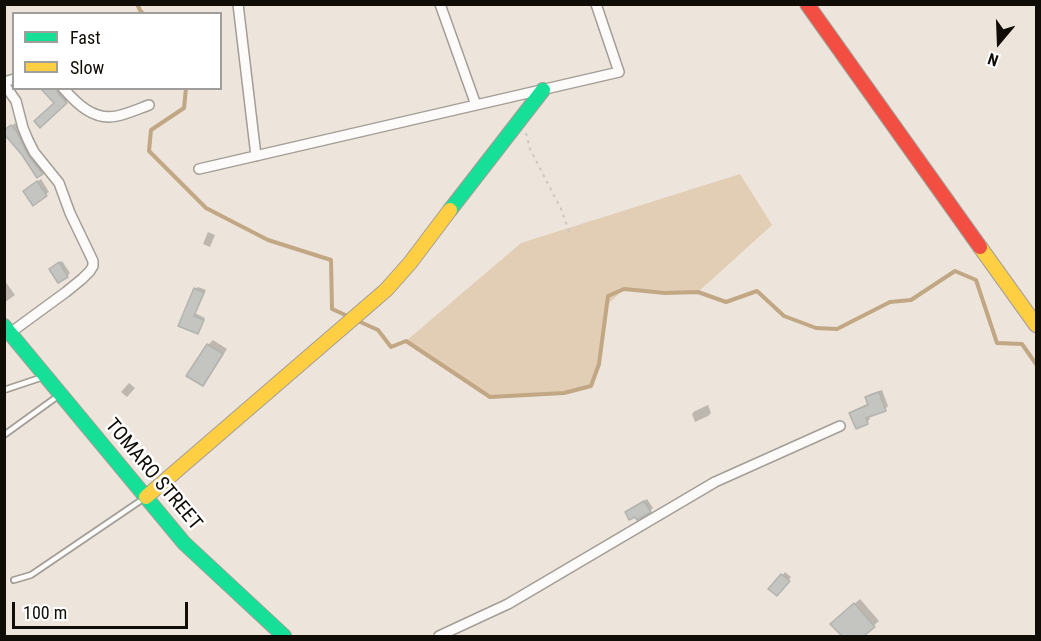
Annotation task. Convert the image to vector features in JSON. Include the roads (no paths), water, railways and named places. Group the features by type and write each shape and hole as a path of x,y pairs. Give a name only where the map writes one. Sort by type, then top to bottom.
{"main road":[{"path":"807,4 1036,325"},
{"path":"818,4 1036,310"},
{"path":"146,497 386,290 410,263 543,90"},
{"name":"TOMARO STREET","path":"7,330 184,543 284,636"}],"street":[{"path":"238,4 256,156"},
{"path":"440,4 476,105"},
{"path":"199,169 619,72 596,4"},
{"path":"4,83 16,101 23,128 34,152 59,183 70,213 93,261 90,271 66,292 7,330"},
{"path":"65,90 87,111 101,117 116,117 148,105"},
{"path":"439,636 508,604 715,482 840,426"}],"lane":[{"path":"4,390 45,376"},
{"path":"4,435 61,394"},
{"path":"14,580 31,575 146,497"}],"waterway":[{"path":"137,4 142,12"},
{"path":"186,90 184,108 151,130 149,151 206,208 268,240 331,260 332,309 350,317"},
{"path":"356,320 378,330 391,347 406,341 490,397 564,393 591,386 599,364 608,296 624,289 665,293 698,292 726,302 757,291 784,316 816,328 837,329 890,302 911,300 955,271 976,280 997,343 1022,344 1036,364"}]}
